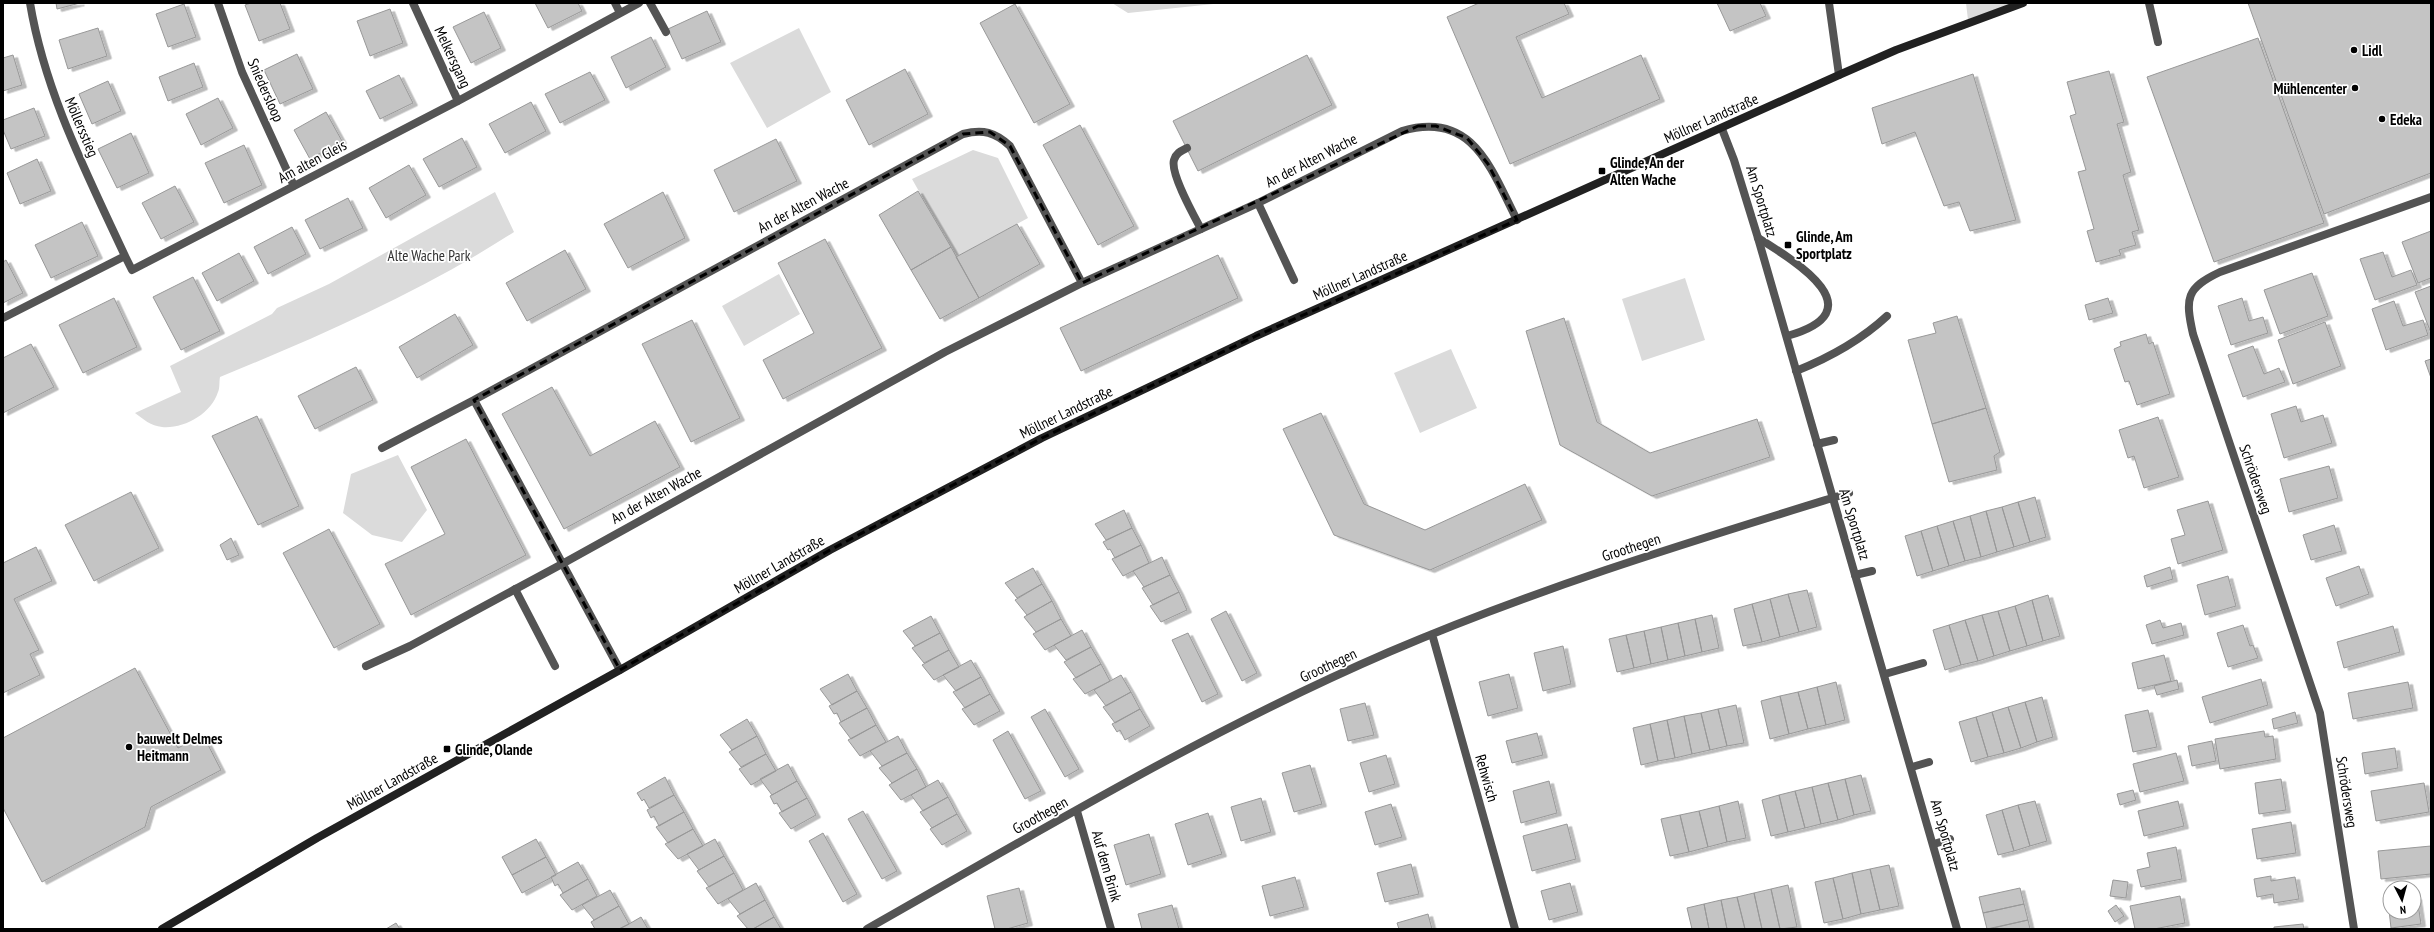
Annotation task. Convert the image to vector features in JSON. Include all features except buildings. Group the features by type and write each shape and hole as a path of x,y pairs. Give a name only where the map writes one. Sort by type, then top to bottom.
{"main road":[{"name":"Möllner Landstraße","path":"162,929 318,838 620,670 830,550 1042,438 1256,336 1722,129 1839,75 1896,50 2023,3"}],"street":[{"name":"Möllersstieg","path":"30,3 44,64 61,116 125,256"},
{"name":"Sniedersloop","path":"218,3 242,72 294,186"},
{"name":"Melkersgang","path":"413,3 458,101"},
{"path":"615,3 620,13"},
{"name":"Am alten Gleis","path":"125,256 132,270 458,101 639,3"},
{"path":"650,3 666,32"},
{"path":"1829,3 1839,75"},
{"path":"2149,3 2158,42"},
{"name":"An der Alten Wache","path":"366,666 410,646 562,564 921,364 1082,283 1258,203 1402,131 1418,126 1436,126 1453,130 1467,138 1479,150 1518,220"},
{"name":"Am Sportplatz","path":"1722,129 1734,160 1758,238 1832,498 1912,767 1957,929"},
{"name":"An der Alten Wache","path":"382,448 474,400 963,134 976,131 990,132 1001,137 1010,146 1082,283"},
{"path":"1187,148 1176,155 1173,162 1175,174 1200,229"},
{"name":"Schrödersweg","path":"2354,929 2320,713 2195,342 2188,311 2191,293 2200,281 2220,272 2431,197"},
{"path":"1258,203 1294,280"},
{"path":"1758,238 1815,277 1825,290 1828,303 1824,315 1814,325 1786,336"},
{"path":"3,318 125,256"},
{"path":"1796,371 1833,355 1855,342 1887,316"},
{"path":"474,400 620,670"},
{"path":"1817,444 1834,440"},
{"name":"Groothegen","path":"867,929 1233,725 1387,653 1432,634 1616,566 1849,493"},
{"path":"1855,575 1872,571"},
{"path":"515,589 556,666"},
{"name":"Rehwisch","path":"1432,634 1515,929"},
{"path":"1885,674 1924,663"},
{"path":"1912,767 1929,762"},
{"name":"Auf dem Brink","path":"1077,811 1111,929"},
{"path":"1934,844 1950,839"}],"highlighted area":[{"path":"1418,126 1436,126 1467,138 1488,164 1517,220 1256,336 1042,438 830,550 620,670 474,400 963,134 990,132 1010,146 1082,283"}],"green space":[{"path":"1112,3 1223,3 1128,13"},
{"path":"1966,3 2013,3 1968,20"},
{"path":"799,28 831,92 767,128 730,63"},
{"path":"973,150 998,158 1028,218 956,257 912,179"},
{"name":"Alte Wache Park","path":"495,192 514,232 444,274 407,293 333,329 220,377 219,390 214,400 203,413 188,423 170,427 162,427 147,422 135,413 181,392 170,366 272,314 277,308 329,284"},
{"path":"779,274 800,314 744,346 722,306"},
{"path":"1685,278 1705,340 1642,361 1622,299"},
{"path":"1451,349 1477,408 1420,433 1394,373"},
{"path":"398,455 427,510 402,542 372,535 343,513 351,474"}],"place":[{"name":"Lidl","path":"2354,50"},
{"name":"Mühlencenter","path":"2355,88"},
{"name":"Edeka","path":"2382,119"},
{"name":"Glinde, An der Alten Wache","path":"1602,171"},
{"name":"Glinde, Am Sportplatz","path":"1788,245"},
{"name":"bauwelt Delmes Heitmann","path":"129,747"},
{"name":"Glinde, Olande","path":"447,749"}]}
